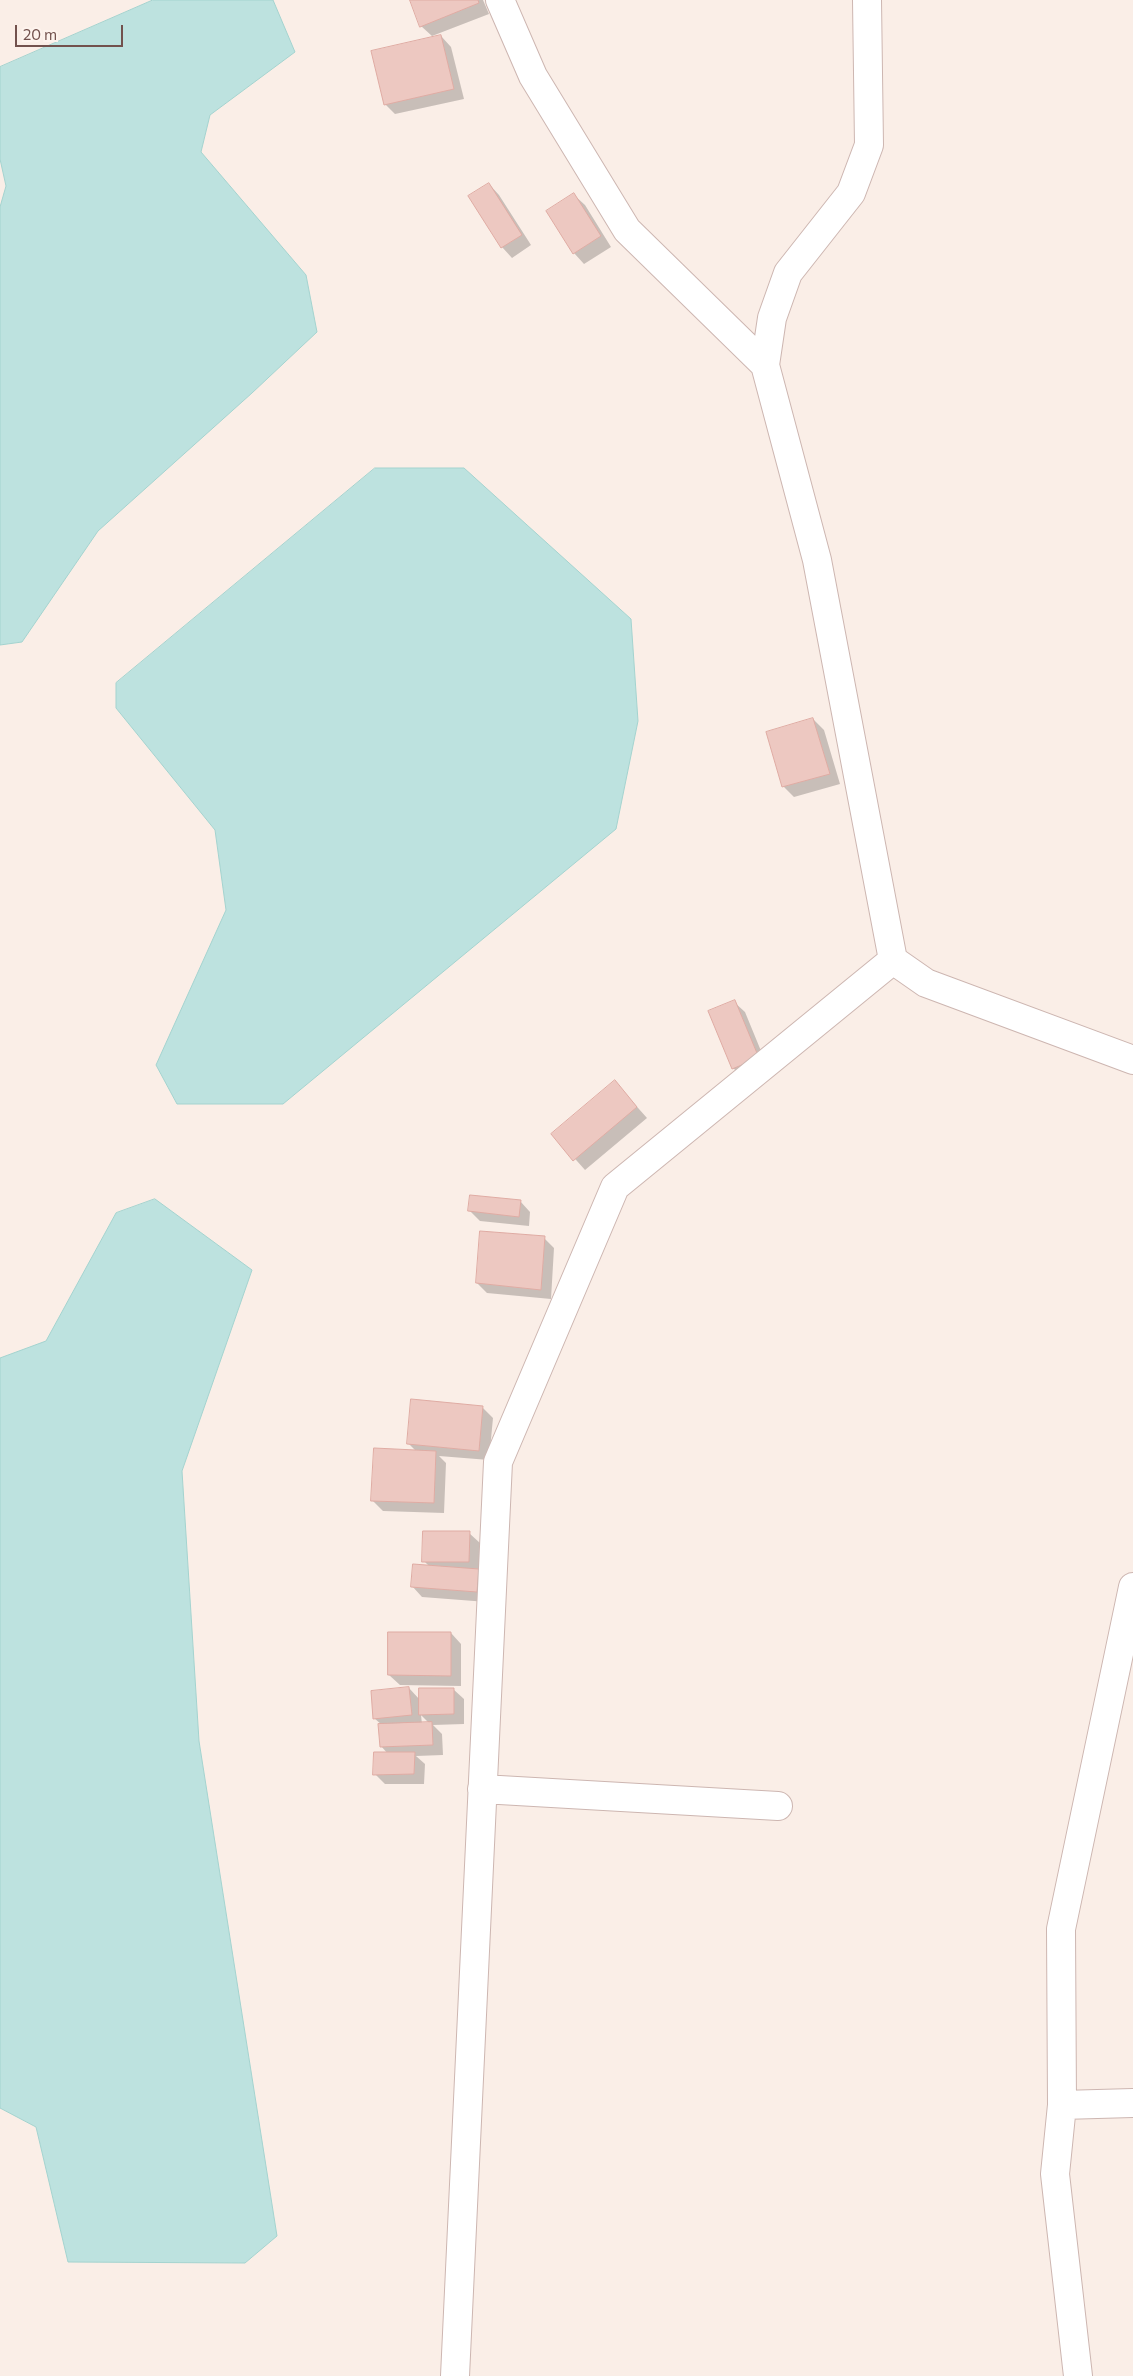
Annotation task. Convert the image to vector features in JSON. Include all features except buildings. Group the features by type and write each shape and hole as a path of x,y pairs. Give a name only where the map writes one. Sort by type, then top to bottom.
{"street":[{"path":"500,0 533,76 627,230 765,365"},
{"path":"868,0 870,145 851,193 788,273 772,318 765,365 817,560 893,960 926,983 1133,1060"},
{"path":"455,2376 498,1462 615,1187 893,960"},
{"path":"1078,2376 1056,2174 1062,2104 1061,1929 1133,1587"},
{"path":"482,1789 778,1806"},
{"path":"1062,2104 1133,2103"}],"water":[{"path":"153,0 273,0 295,52 210,115 201,152 306,275 317,332 98,531 22,642 0,645 0,207 6,186 0,159 0,67"},
{"path":"375,468 464,468 631,619 638,721 616,829 283,1104 177,1104 156,1065 226,910 215,830 116,708 116,683"},
{"path":"155,1199 252,1270 182,1471 199,1741 277,2236 245,2263 68,2262 36,2127 0,2108 0,1358 46,1341 116,1213"}]}
